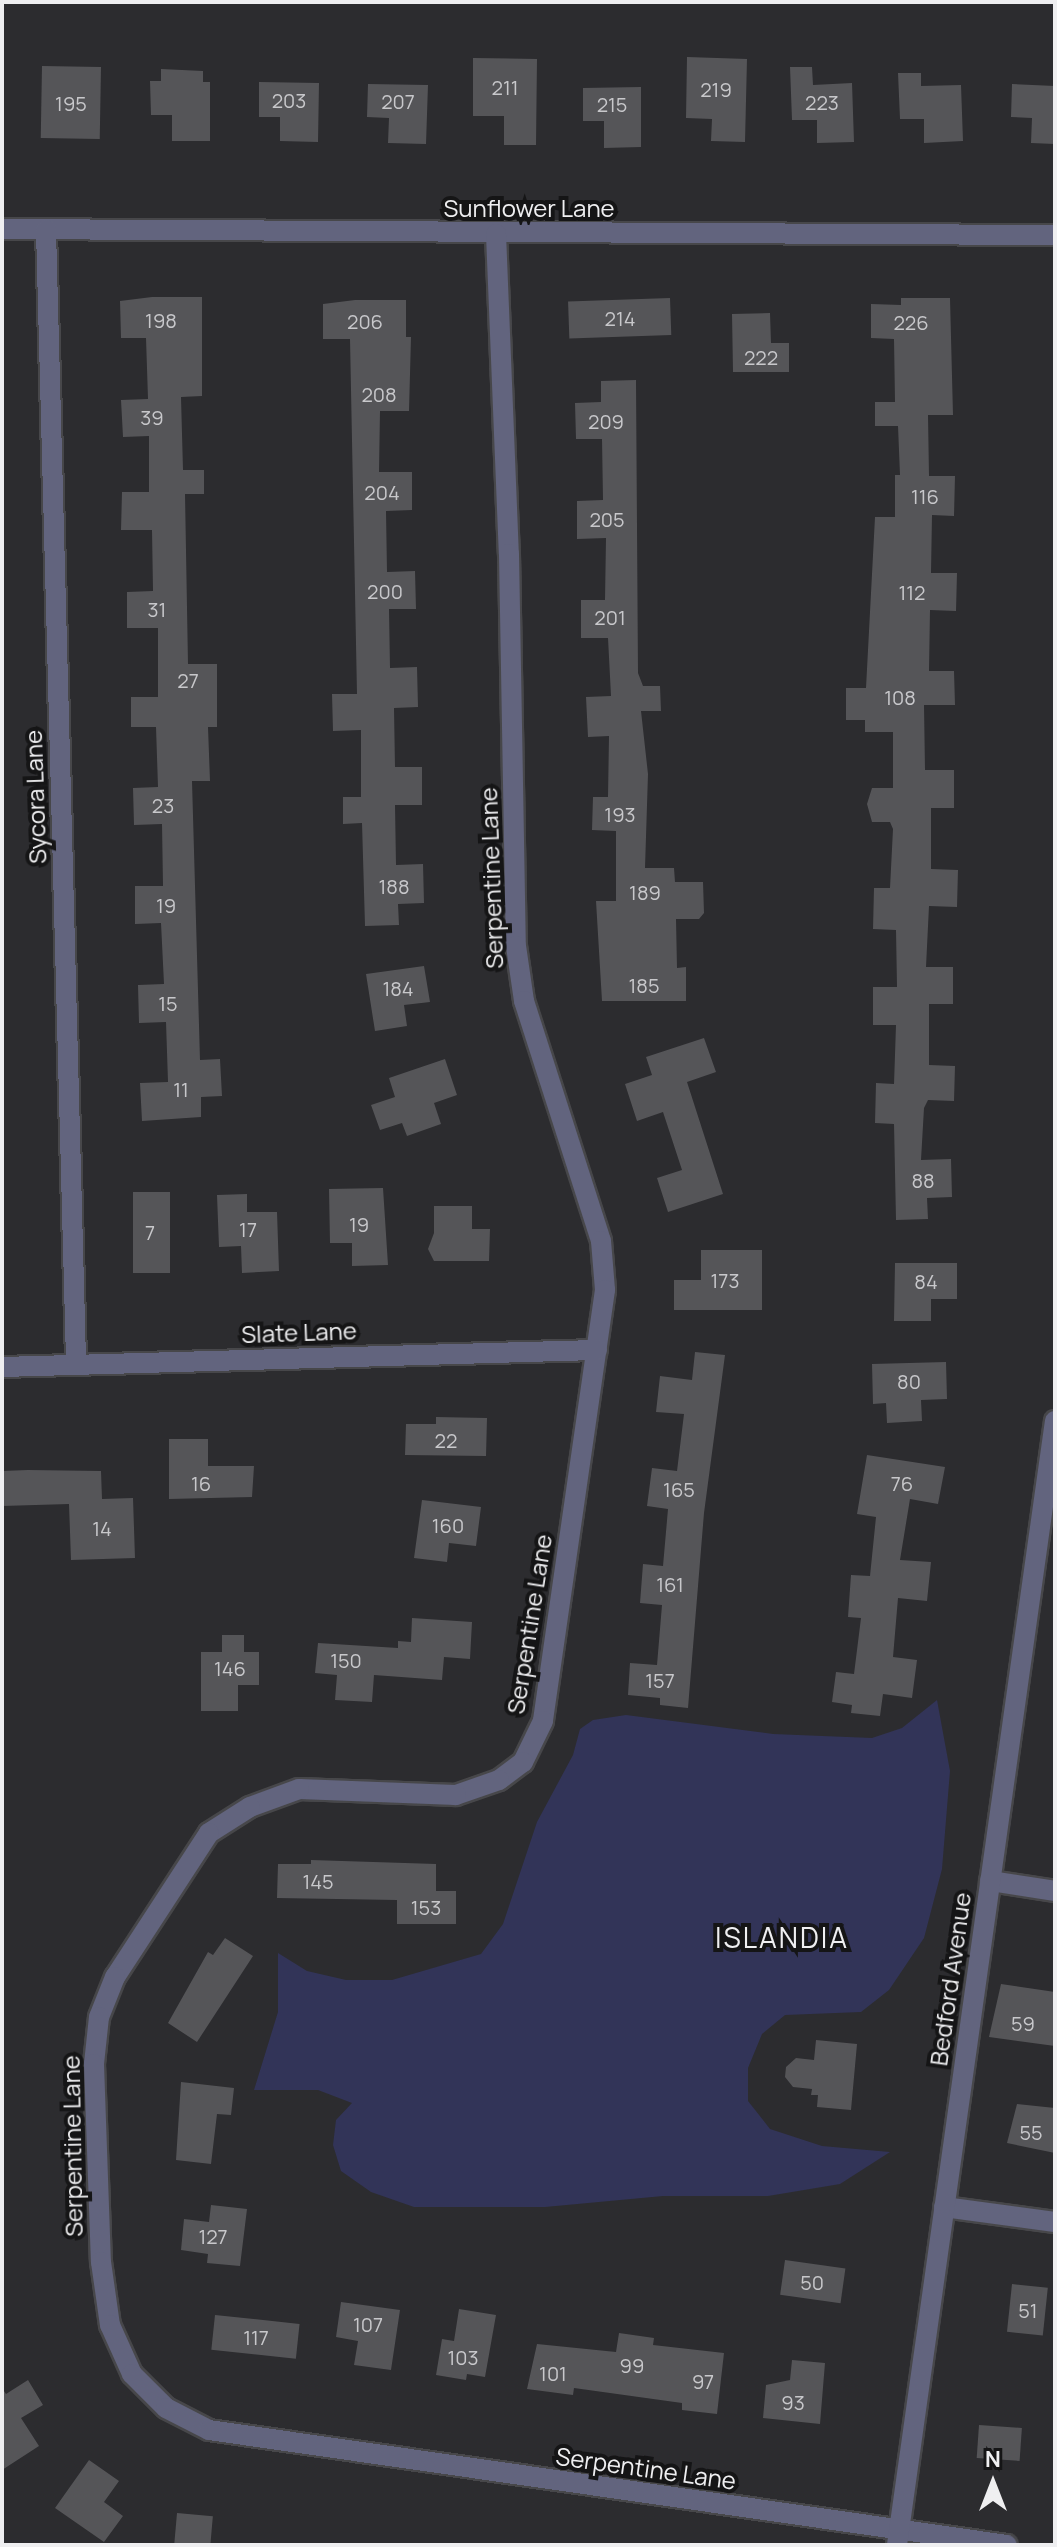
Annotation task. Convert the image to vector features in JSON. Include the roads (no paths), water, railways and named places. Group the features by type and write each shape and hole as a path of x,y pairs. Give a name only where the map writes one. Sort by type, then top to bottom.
{"street":[{"name":"Sunflower Lane","path":"2,229 1055,235"},
{"name":"Sycora Lane","path":"46,230 76,1364"},
{"name":"Serpentine Lane","path":"496,234 509,554 516,946 524,1001 601,1241 605,1290 543,1721 523,1762 499,1780 456,1795 299,1789 250,1807 209,1833 115,1977 99,2017 94,2064 101,2262 110,2325 132,2374 166,2408 209,2430 898,2538 1007,2545"},
{"name":"Slate Lane","path":"2,1367 597,1350"},
{"name":"Bedford Avenue","path":"898,2538 1055,1421"},
{"path":"990,1881 1055,1891"},
{"path":"944,2207 1055,2222"}],"district":[{"name":"ISLANDIA","path":"782,1937"}]}
